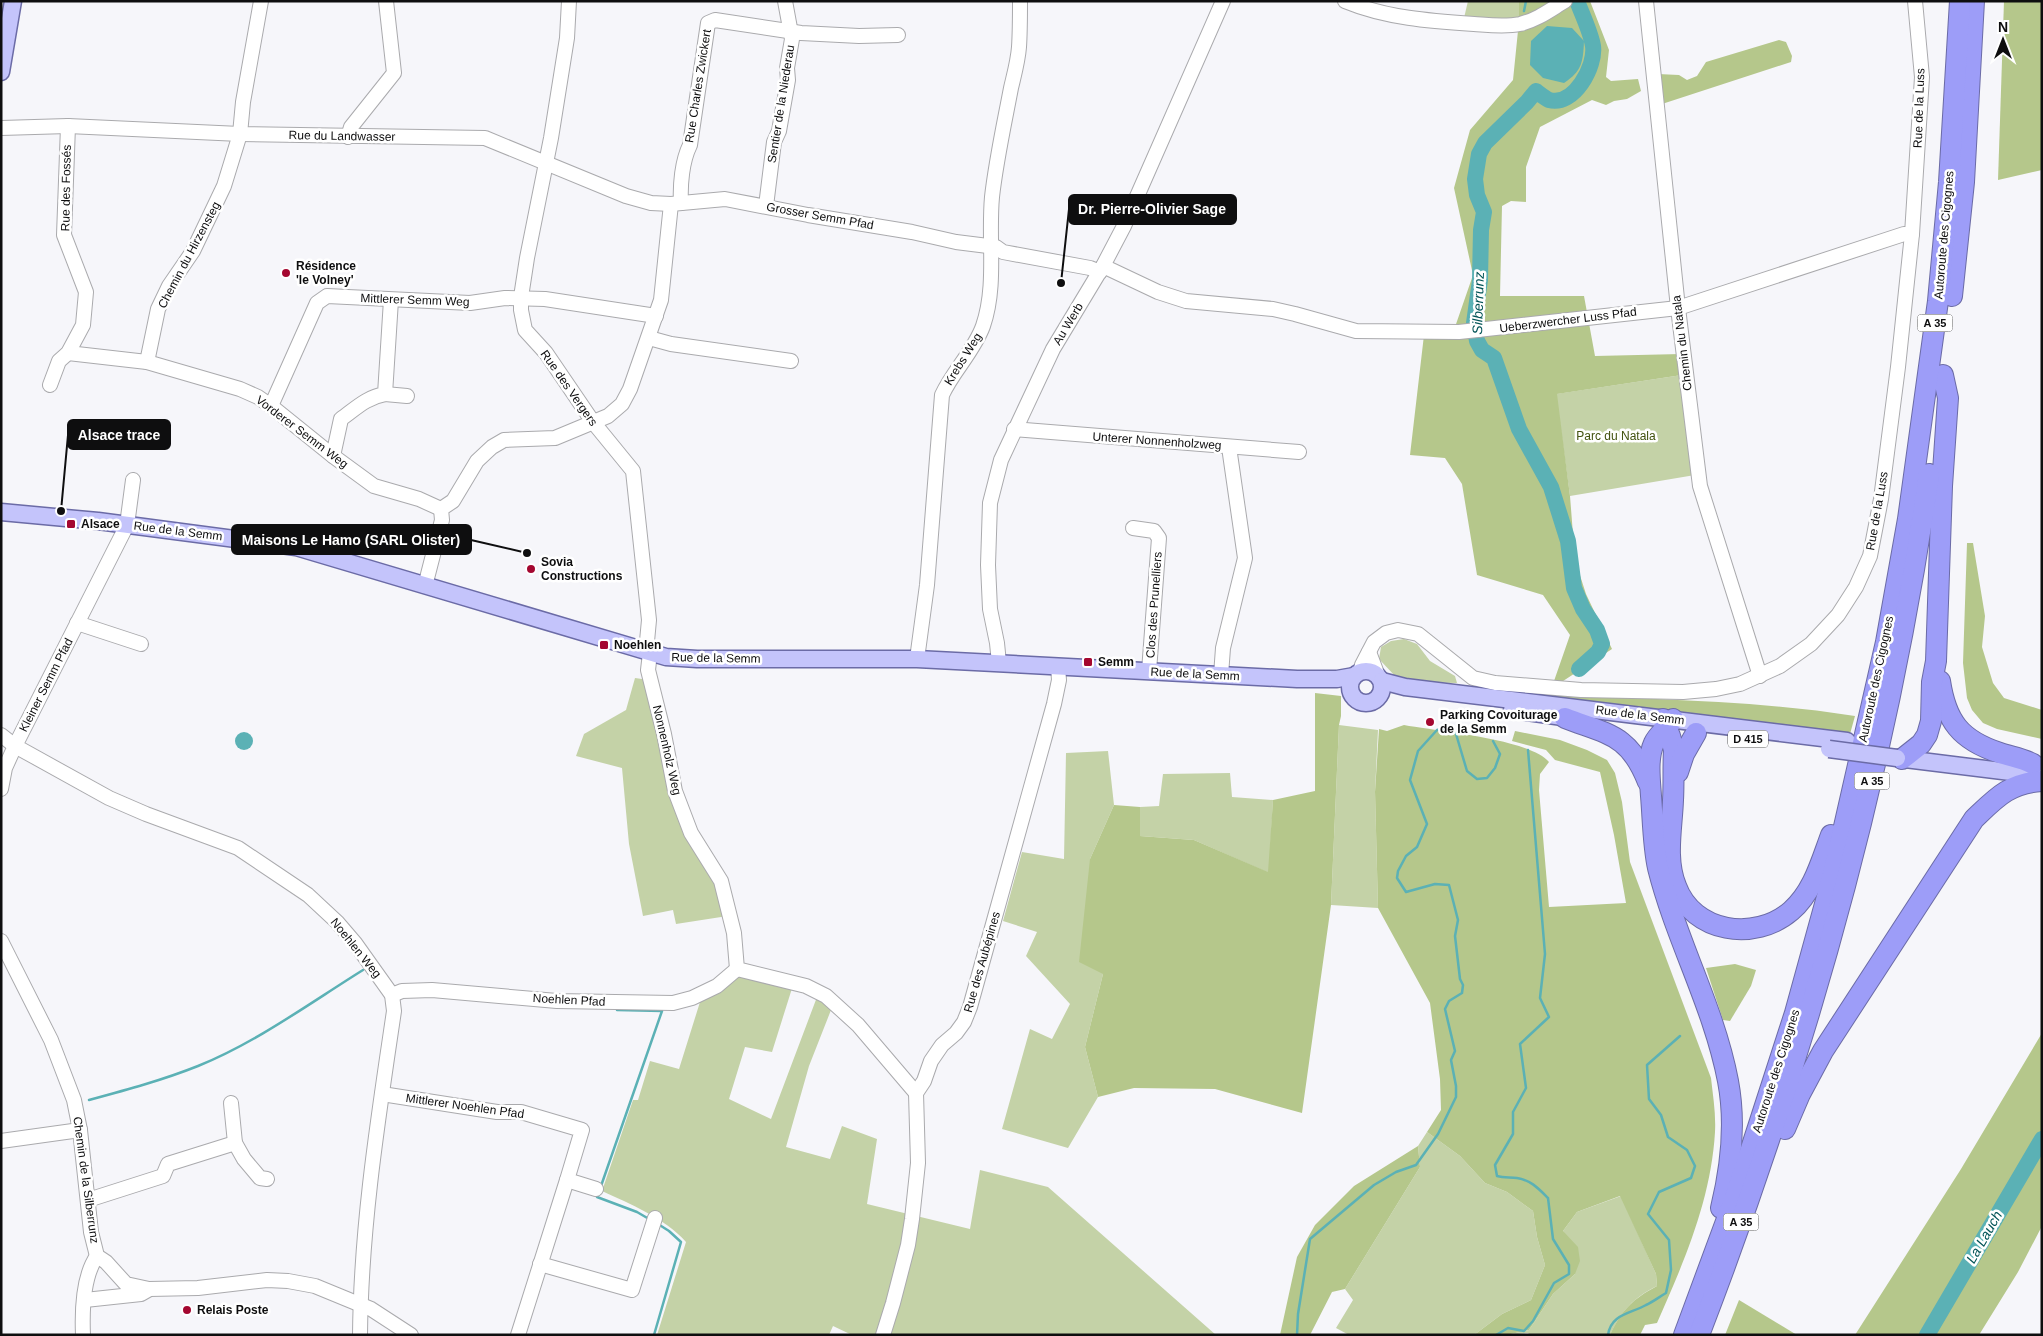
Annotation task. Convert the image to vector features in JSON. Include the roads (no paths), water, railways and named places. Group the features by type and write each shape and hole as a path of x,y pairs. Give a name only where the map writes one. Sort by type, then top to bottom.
{"highway":[{"name":"Autoroute des Cigognes","path":"1684,1335 1738,1189 1795,1013 1833,875 1855,741 1886,642 1908,519 1930,372 1950,182 1960,1"},
{"name":"Autoroute des Cigognes","path":"1699,1335 1757,1178 1811,1006 1847,880 1874,771 1900,646 1919,540 1943,375 1964,182 1974,1"},
{"path":"1903,753 1921,744 1927,735 1930,721 1932,682 1936,662 1942,477 1948,398 1943,375"},
{"path":"1757,1178 1767,1170 1800,1094 1823,1051 1974,819 2002,793 2040,772 2021,758 1983,747 1960,732 1951,720 1945,704 1936,662"},
{"path":"1565,718 1618,738 1630,748 1641,765 1651,791"},
{"path":"1667,722 1674,750 1670,865 1676,887 1686,904 1698,915 1713,925 1733,930 1753,929 1773,923 1790,912 1810,887 1836,822 1855,741"},
{"path":"1667,722 1654,743 1650,764 1658,866 1673,915 1719,1042 1729,1082 1733,1122 1732,1147 1722,1206 1714,1234 1712,1257"},
{"path":"1673,798 1684,754 1696,733"}],"main road":[{"path":"1,18 4,1"},
{"path":"1,72 12,1"},
{"name":"Rue de la Semm","path":"1,512 127,525 296,547 666,657 697,659 917,659 1298,679 1334,686 1355,680"},
{"path":"1370,671 1380,684 1375,701 1366,703 1356,700 1355,680 1370,671"},
{"name":"Rue de la Semm","path":"1380,684 1667,722 1855,741 1903,753"},
{"name":"Rue de la Semm","path":"1380,684 1408,695 1565,718 1667,722 1696,733 1829,750 1903,753"},
{"name":"D 415","path":"1903,753 2040,772"}],"street":[{"name":"Chemin du Hirzensteg","path":"147,362 158,309 169,286 193,251 224,186 240,134 243,102 261,1"},
{"path":"348,137 351,127 394,73 386,1"},
{"name":"Rue des Vergers","path":"569,1 567,38 520,297 524,330 546,353 593,422 633,471 649,620 648,653"},
{"name":"Sentier de la Niederau","path":"766,206 774,142 779,131 788,80 791,32 785,1"},
{"name":"Krebs Weg","path":"917,659 927,585 942,395 948,382 976,341 983,326 991,271 990,246 996,169 1019,48 1020,1"},
{"name":"Au Werb","path":"999,663 998,643 990,609 988,565 990,503 1001,460 1053,349 1102,269 1124,226 1223,1"},
{"path":"1345,1 1361,8 1392,16 1448,23 1497,26 1519,24 1538,18 1565,1"},
{"name":"Chemin du Natala","path":"1646,1 1678,308 1700,486 1760,676"},
{"name":"Rue de la Luss","path":"1355,680 1374,642 1386,633 1398,630 1418,634 1473,678 1496,683 1581,690 1684,692 1716,689 1760,676 1780,666 1803,650 1838,615 1856,587 1870,556 1881,499 1912,234 1922,77 1915,1"},
{"name":"Rue Charles Zwickert","path":"676,204 680,195 686,153 690,145 708,23 715,20 791,32"},
{"path":"791,32 859,36 898,35"},
{"name":"Rue du Landwasser","path":"1,128 68,126 240,134 480,138 546,162 626,196 651,203 676,204"},
{"name":"Rue des Fossés","path":"50,385 58,361 68,353 83,325 86,292 64,235 68,126"},
{"name":"Grosser Semm Pfad","path":"676,204 725,198 912,232 956,242 996,247 1003,252 1102,269"},
{"path":"425,586 442,520 441,509 453,501 477,461 492,447 504,440 537,439 564,435 608,416 622,404 630,389 661,300 676,204"},
{"name":"Ueberzwercher Luss Pfad","path":"1102,269 1158,292 1186,301 1273,309 1356,332 1468,332 1678,308 1904,234 1912,234"},
{"name":"Mittlerer Semm Weg","path":"271,406 317,303 326,296 473,303 520,297 656,316"},
{"path":"385,394 391,300"},
{"path":"649,338 671,344 791,361"},
{"name":"Vorderer Semm Weg","path":"68,353 147,362 240,389 258,397 271,406 374,486 419,499 441,509"},
{"path":"333,456 341,419 375,396 385,394 408,396"},
{"name":"Unterer Nonnenholzweg","path":"1014,429 1299,452"},
{"path":"1221,675 1223,648 1245,558 1229,447"},
{"name":"Kleiner Semm Pfad","path":"15,746 127,525 132,480"},
{"name":"Clos des Prunelliers","path":"1133,528 1154,531 1160,538 1149,672"},
{"name":"Kleiner Semm Pfad","path":"76,623 141,644"},
{"path":"1370,652 1380,684"},
{"name":"Nonnenholz Weg","path":"648,653 648,670 664,734 675,791 691,833 721,881 734,933 737,969"},
{"name":"Rue des Aubépines","path":"883,1335 908,1245 912,1219 918,1163 916,1093 924,1081 931,1061 942,1045 964,1022 970,1007 1054,704 1058,667"},
{"path":"1,736 15,746 5,768 1,789"},
{"name":"Noehlen Weg","path":"15,746 109,798 146,814 238,848 308,895 338,922 392,995"},
{"name":"Chemin de la Silberrunz","path":"1,941 51,1040 74,1100 80,1130 91,1232 97,1256 106,1262 124,1290"},
{"path":"737,969 806,986 826,996 858,1025 916,1093"},
{"name":"Noehlen Pfad","path":"392,995 402,991 432,990 556,1001 673,1003 692,998 717,986 737,969"},
{"path":"360,1335 360,1304 370,1174 394,1011 392,995"},
{"name":"Mittlerer Noehlen Pfad","path":"382,1094 497,1112 520,1112 582,1130 566,1180"},
{"path":"231,1102 235,1143 260,1178 267,1180"},
{"path":"1,1141 80,1130"},
{"path":"88,1200 163,1176 168,1164 235,1143"},
{"path":"518,1335 566,1180 596,1189"},
{"path":"540,1264 632,1290 655,1218"},
{"name":"Chemin de la Silberrunz","path":"82,1335 85,1282 92,1263 97,1256"},
{"path":"85,1300 124,1290 140,1294 149,1289 198,1288 267,1280 288,1281 315,1286 360,1304 371,1309 410,1335"}],"water":[{"path":"1547,26 1572,28 1584,41 1583,55 1578,70 1564,83 1543,78 1530,65 1531,41"},
{"path":"244,732 250,735 253,741 250,747 244,750 238,747 235,741 238,735"}],"waterway":[{"path":"1524,11 1526,1"},
{"name":"Silberrunz","path":"1577,1 1593,46 1591,64 1582,83 1575,91 1558,101 1549,100 1536,91 1485,143 1479,154 1475,179 1477,195 1484,212 1481,230 1480,280 1474,323 1477,341 1482,350 1494,358 1519,429 1551,487 1568,541 1574,588 1583,609 1597,630 1602,644 1598,652 1579,669"},
{"path":"1297,1335 1298,1314 1310,1239 1374,1185 1396,1172 1416,1165 1438,1134 1456,1097 1451,1060 1455,1051 1445,1009 1449,1001 1462,993 1463,985 1460,979 1455,936 1458,920 1449,885 1435,884 1406,892 1397,878 1398,871 1406,856 1417,847 1427,824 1410,780 1418,751 1437,730 1450,727 1456,734 1467,771 1477,779 1487,778 1495,768 1500,754 1493,741"},
{"path":"1496,1335 1508,1328 1524,1331 1533,1321 1554,1283 1569,1274 1569,1265 1553,1239 1548,1198 1534,1185 1526,1181 1497,1176 1495,1165 1513,1134 1513,1112 1526,1088 1520,1044 1549,1017 1540,998 1545,954 1528,750"},
{"path":"89,1100 171,1076 220,1056 262,1034 363,970"},
{"path":"601,1186 662,1011 617,1010 616,1006"},
{"path":"1608,1335 1610,1328 1617,1319 1649,1304 1666,1293 1671,1270 1669,1240 1648,1214 1659,1192 1691,1178 1695,1166 1687,1150 1668,1137 1661,1115 1649,1099 1647,1065 1680,1036"},
{"name":"La Lauch","path":"1927,1335 2042,1139"},
{"path":"599,1194 597,1197 637,1212 649,1219"},
{"path":"654,1335 681,1242 658,1224"}],"place":[{"name":"Résidence 'le Volney'","path":"286,273"},
{"name":"Dr. Pierre-Olivier Sage","path":"1061,283"},
{"name":"Alsace trace","path":"61,511"},
{"name":"Alsace","path":"71,524"},
{"name":"Maisons Le Hamo (SARL Olister)","path":"527,553"},
{"name":"Sovia Constructions","path":"531,569"},
{"name":"Noehlen","path":"604,645"},
{"name":"Semm","path":"1088,662"},
{"name":"Parking Covoiturage de la Semm","path":"1430,722"},
{"name":"Relais Poste","path":"187,1310"}],"park label":[{"name":"Parc du Natala","path":"1616,436"}]}
